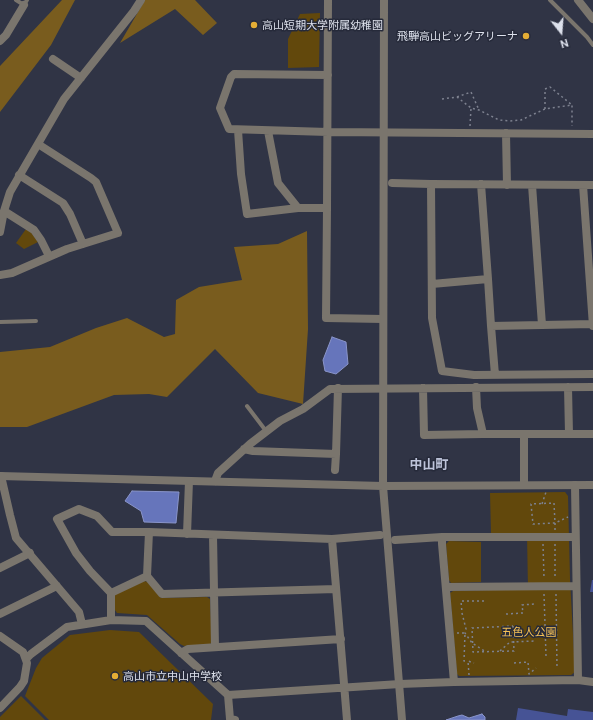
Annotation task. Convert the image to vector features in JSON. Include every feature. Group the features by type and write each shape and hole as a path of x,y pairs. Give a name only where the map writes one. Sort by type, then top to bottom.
{"street":[{"path":"0,232 10,192 64,99 134,11 141,0"},
{"path":"328,0 326,318 383,319"},
{"path":"384,0 383,486 402,720"},
{"path":"578,0 593,19"},
{"path":"0,41 6,35 26,2"},
{"path":"53,59 81,78"},
{"path":"328,75 234,74 231,77 220,108 229,129 238,130 384,133 593,134"},
{"path":"238,130 241,174 247,214 298,208 327,208"},
{"path":"268,131 278,183 298,208"},
{"path":"506,134 507,184"},
{"path":"0,275 12,272 49,256 118,233 96,182 38,144"},
{"path":"19,175 63,203 70,214 83,244"},
{"path":"392,183 593,185"},
{"path":"431,184 432,318 442,371 474,375 593,374"},
{"path":"481,184 495,375"},
{"path":"532,185 542,325"},
{"path":"491,326 593,325 583,185"},
{"path":"4,212 34,230 49,256"},
{"path":"432,284 488,279"},
{"path":"476,387 477,408 483,434"},
{"path":"568,387 569,434"},
{"path":"215,481 218,473 266,431 280,421 303,409 330,389 593,387"},
{"path":"335,470 338,388"},
{"path":"423,388 424,435 593,434"},
{"path":"524,434 524,485"},
{"path":"244,449 253,451 336,454"},
{"path":"82,624 79,612 16,538 1,476 383,486 548,484 593,485"},
{"path":"187,534 189,481"},
{"path":"574,485 578,680"},
{"path":"111,620 111,593 90,571 76,553 57,519 79,509 97,516 112,532 332,539 380,535"},
{"path":"149,532 147,576 162,594 336,589"},
{"path":"212,534 215,647"},
{"path":"395,540 442,537 575,537"},
{"path":"442,537 454,682"},
{"path":"332,539 348,720"},
{"path":"0,567 30,553"},
{"path":"111,593 147,576"},
{"path":"0,614 58,586"},
{"path":"446,587 576,586"},
{"path":"26,659 67,627 111,620 146,621 228,695 230,719 235,720"},
{"path":"0,636 23,652 27,663 24,681 16,692 0,708"},
{"path":"181,653 188,649 341,638"},
{"path":"228,695 345,687 469,681 578,680 593,682"}],"lane":[{"path":"16,0 26,2"},
{"path":"550,0 588,37 593,45"},
{"path":"0,322 36,321"},
{"path":"247,406 266,431"}],"path":[{"path":"545,109 545,89 550,87 572,105"},
{"path":"442,99 458,97 471,92 479,110"},
{"path":"458,97 471,108 479,110 498,120 510,121 521,120 545,109 572,105"},
{"path":"572,105 572,128"},
{"path":"470,128 471,108"},
{"path":"542,504 548,484"},
{"path":"555,530 555,523 554,504 531,504 533,524 555,523 575,514"},
{"path":"555,538 556,584"},
{"path":"556,592 557,668"},
{"path":"474,663 464,661 466,629 461,601 484,601"},
{"path":"506,614 523,613 522,605 534,604"},
{"path":"513,626 514,642 514,651 473,652 472,628 513,626"},
{"path":"450,633 465,633"},
{"path":"465,633 472,643 486,652"},
{"path":"500,651 510,642 535,641"},
{"path":"468,661 469,681"},
{"path":"514,663 528,662 529,674 536,668"}],"green space":[{"path":"320,13 319,67 288,68 288,39 300,14"},
{"path":"26,229 31,232 38,242 24,249 16,243"},
{"name":"五色人公園","path":"565,492 568,496 570,579 575,672 571,675 459,676 457,674 450,593 453,591 528,589 527,535 491,534 490,493"},
{"path":"449,541 481,542 481,582 451,583 449,580 446,544"},
{"path":"144,581 148,582 161,598 207,597 210,599 212,642 210,644 184,646 147,615 117,613 115,610 114,597 116,594"},
{"name":"高山市立中山中学校","path":"110,630 139,632 213,704 211,720 49,720 25,696 36,668 42,658 70,635"},
{"path":"21,696 45,720 0,720 0,717"}],"shaded area":[{"path":"62,0 75,0 51,45 0,112 0,66"},
{"path":"145,0 195,0 217,23 203,35 175,9 120,43"},
{"path":"307,231 308,329 303,404 258,393 215,349 167,397 149,394 114,395 27,427 0,427 0,352 50,347 96,328 127,318 164,337 175,334 176,300 199,287 242,280 234,247 278,244"}],"water":[{"path":"332,337 346,342 348,364 336,374 325,371 323,360"},
{"path":"132,491 179,492 176,523 144,522 141,511 125,501"},
{"path":"482,714 485,717 485,720 446,720 462,715 469,718"}],"building":[{"path":"592,580 593,592 590,592"},
{"path":"518,708 567,716 568,709 593,712 593,720 516,720"}],"place":[{"name":"高山短期大学附属幼稚園","path":"254,25"},
{"name":"飛騨高山ビッグアリーナ","path":"526,36"},
{"name":"高山市立中山中学校","path":"115,676"}],"district":[{"name":"中山町","path":"429,465"}]}
